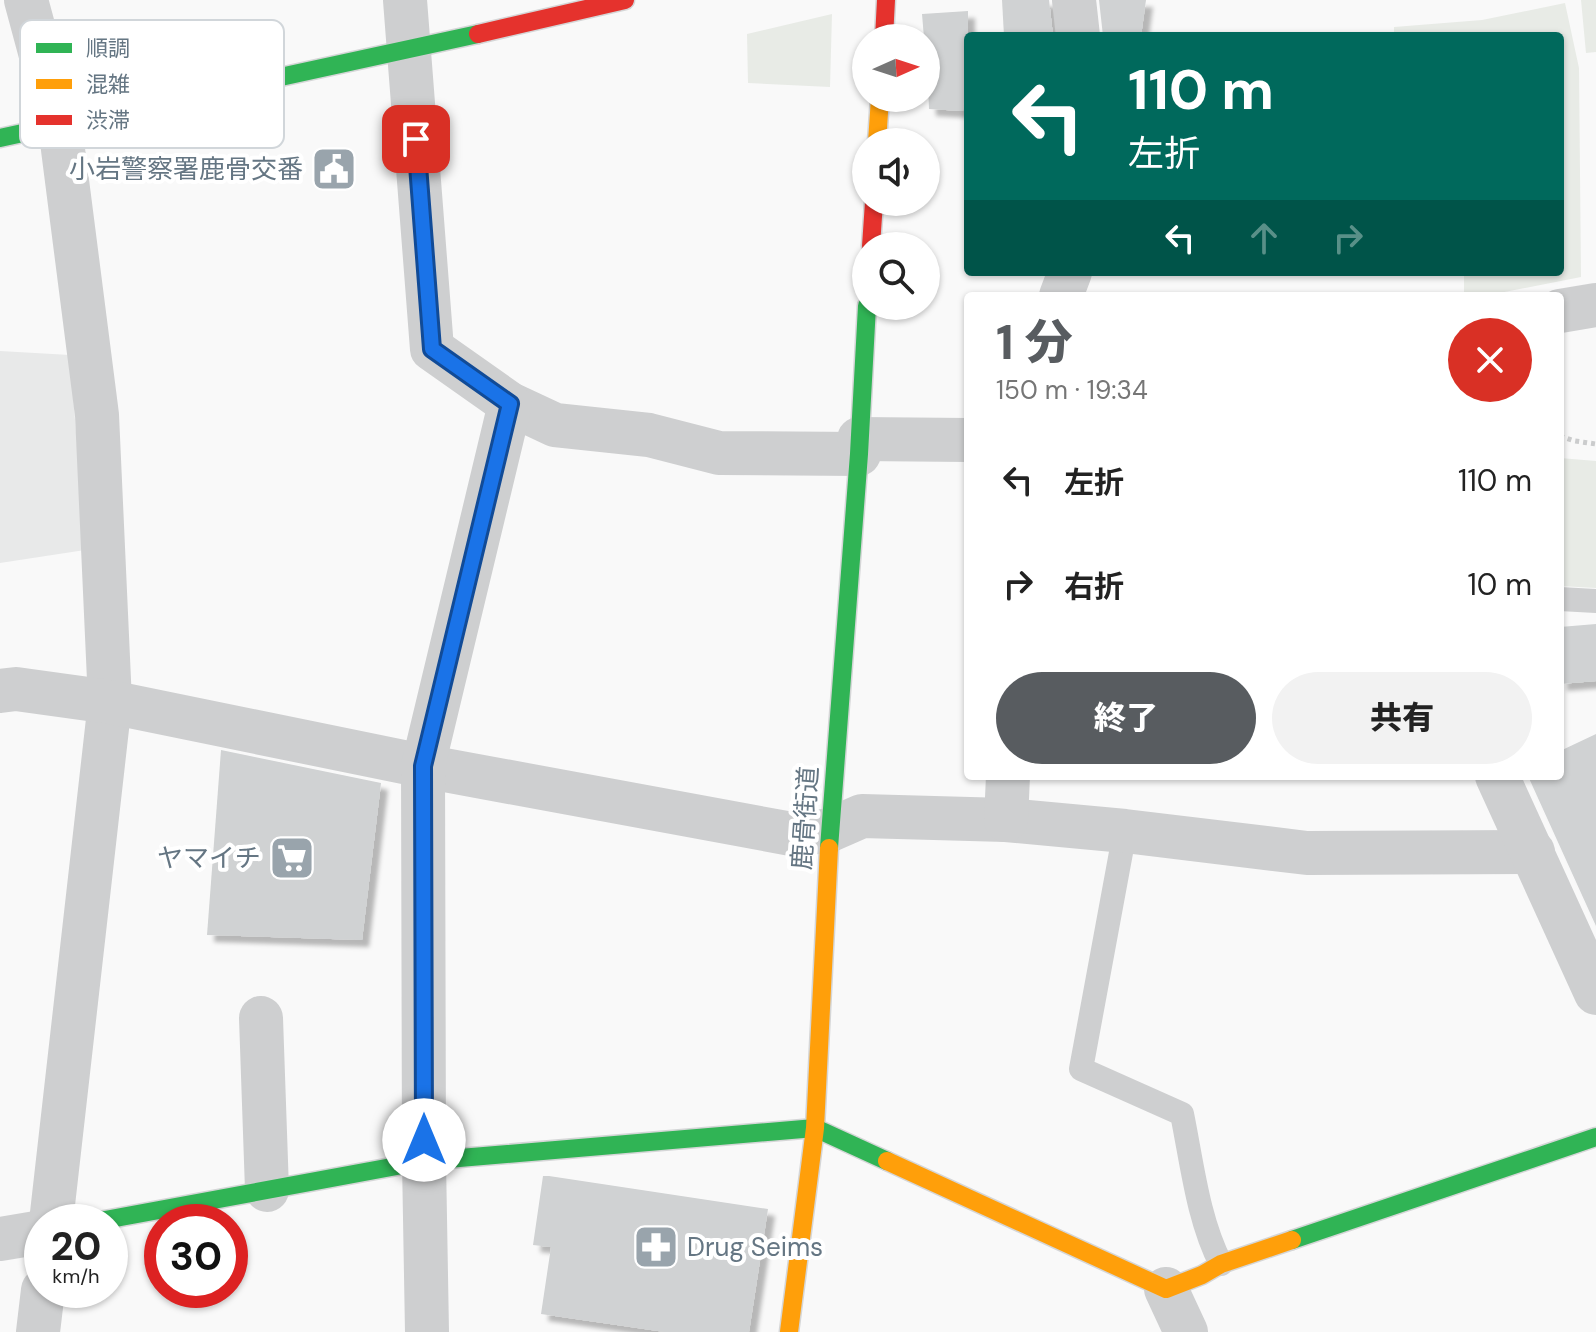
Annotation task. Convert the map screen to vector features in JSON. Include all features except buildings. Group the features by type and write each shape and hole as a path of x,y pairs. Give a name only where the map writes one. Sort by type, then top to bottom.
{"street":[{"path":"26,0 31,20"},
{"path":"405,0 432,349 510,404 555,425 649,435 719,453 964,440"},
{"path":"284,77 625,0"},
{"path":"885,24 886,0"},
{"path":"1074,0 1078,32"},
{"path":"0,138 20,134"},
{"path":"53,1204 110,702 97,415 63,148"},
{"path":"1564,310 1596,305"},
{"name":"鹿骨街道","path":"789,1332 815,1128 830,830 866,320"},
{"path":"427,1332 423,766 510,404"},
{"path":"0,691 16,689 110,702 423,766 797,835 830,830 862,816 1006,820 1307,853 1533,852"},
{"path":"1006,820 1008,780"},
{"path":"1499,780 1596,993"},
{"path":"261,1018 267,1190"},
{"path":"128,1216 424,1161 815,1128 1166,1289 1186,1332"},
{"path":"1166,1289 1221,1264 1596,1137"},
{"path":"0,1239 24,1235"},
{"path":"38,1332 41,1308"}],"lane":[{"path":"1564,599 1596,601"},
{"path":"1125,831 1081,1069 1182,1114 1205,1226 1221,1264"}],"path":[{"path":"1564,437 1596,444"}],"shaded area":[{"path":"1581,0 1596,0 1596,52 1586,53"},
{"path":"1565,3 1579,68 1581,277 1504,292 1464,292 1464,276 1564,276 1564,32 1394,32 1394,27 1482,20"},
{"path":"832,14 830,87 748,83 747,34"},
{"path":"0,351 70,355 85,550 0,563"},
{"path":"1564,458 1596,461 1596,588 1564,586"}],"traffic: fast":[{"path":"284,76 478,34"},
{"path":"0,138 20,134"},
{"path":"829,848 866,320"},
{"path":"128,1216 424,1161 815,1128 887,1161"},
{"path":"1292,1240 1596,1137"}],"traffic: slow":[{"path":"878,128 879,112"},
{"path":"789,1332 815,1128 829,848"},
{"path":"887,1161 1166,1289 1221,1264 1292,1240"}],"traffic: jam":[{"path":"478,34 625,0"},
{"path":"885,24 886,0"},
{"path":"872,232 873,216"}],"place":[{"name":"小岩警察署鹿骨交番","path":"334,169"},
{"name":"ヤマイチ","path":"292,858"},
{"name":"Drug Seims","path":"656,1247"}],"route":[{"path":"416,139 432,349 510,404 423,766 424,1140"}]}
